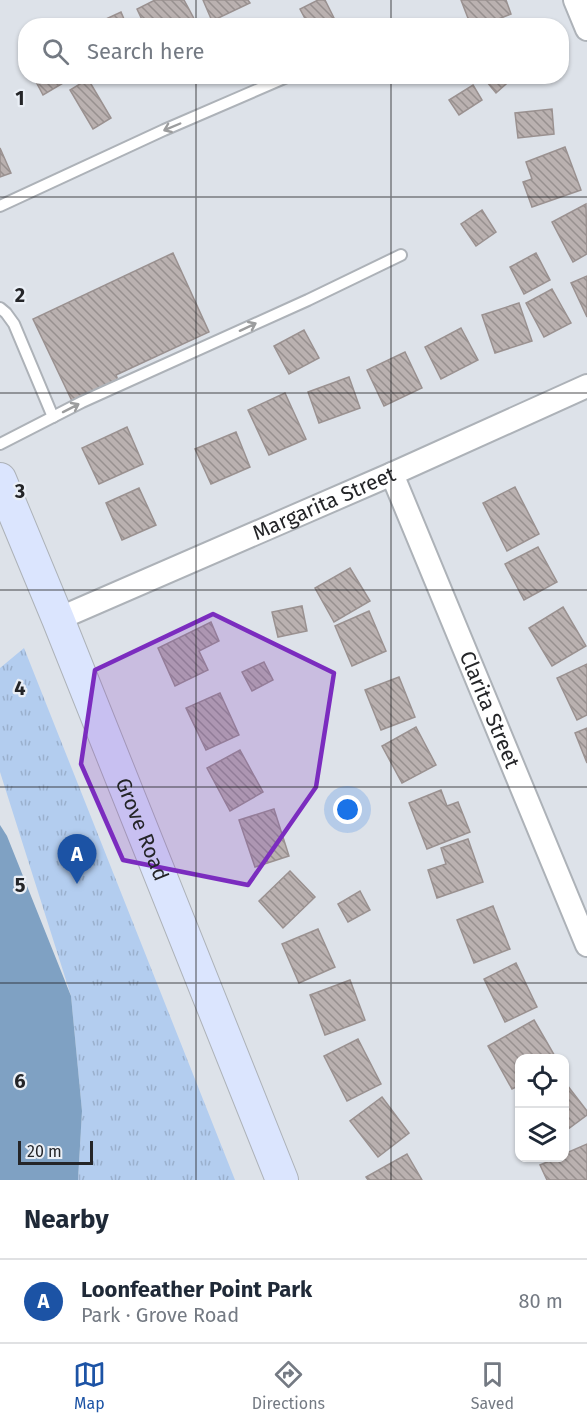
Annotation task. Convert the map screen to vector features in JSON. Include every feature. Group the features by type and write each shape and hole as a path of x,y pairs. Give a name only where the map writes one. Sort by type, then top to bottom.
{"main road":[{"name":"Grove Road","path":"0,479 282,1180"}],"street":[{"path":"575,0 587,29"},
{"name":"Margarita Street","path":"58,619 393,474 587,386"},
{"name":"Clarita Street","path":"393,474 587,945"}],"lane":[{"path":"0,206 271,84"},
{"path":"0,444 82,402 308,300 400,255"},
{"path":"0,308 14,324 53,417"}],"highlighted area":[{"path":"213,614 334,673 316,787 248,885 123,860 81,764 95,670"}],"green space":[{"path":"24,648 235,1180 78,1180 82,1111 71,996 0,772 0,668"}],"shaded area":[{"path":"0,825 7,836 71,996 82,1111 78,1180 0,1180"}],"building":[{"path":"155,0 184,0 194,18 141,18 137,9"},
{"path":"203,0 248,0 250,3 218,18 211,18"},
{"path":"318,0 325,0 334,18 305,18 300,9"},
{"path":"461,0 506,0 511,14 501,18 468,18"},
{"path":"121,12 124,18 108,18"},
{"path":"37,84 62,84 43,95"},
{"path":"80,84 91,84 111,118 93,129 70,90"},
{"path":"489,84 506,84 496,93"},
{"path":"473,85 482,100 459,115 449,100"},
{"path":"552,109 554,134 518,138 515,113"},
{"path":"565,147 581,190 532,207 523,182 532,179 526,162"},
{"path":"0,148 11,173 0,177"},
{"path":"586,204 587,254 573,262 552,222"},
{"path":"482,210 496,232 476,246 461,224"},
{"path":"173,253 209,332 116,375 118,380 72,401 33,319"},
{"path":"536,253 550,280 524,294 510,267"},
{"path":"587,276 587,317 571,283"},
{"path":"552,289 571,323 544,337 526,303"},
{"path":"519,303 532,341 495,353 482,315"},
{"path":"461,328 478,360 441,379 425,347"},
{"path":"304,330 319,358 289,374 274,346"},
{"path":"405,352 422,388 384,406 367,370"},
{"path":"349,377 360,408 319,423 308,392"},
{"path":"285,393 306,439 269,455 248,410"},
{"path":"127,427 143,464 99,484 82,448"},
{"path":"236,432 250,467 211,484 195,449"},
{"path":"515,487 539,534 507,551 483,503"},
{"path":"139,488 156,525 122,540 106,503"},
{"path":"538,547 557,582 524,600 505,564"},
{"path":"350,568 370,601 334,622 315,588"},
{"path":"302,606 307,631 278,637 272,612"},
{"path":"563,607 586,646 552,666 529,628"},
{"path":"369,611 386,651 352,666 335,626"},
{"path":"211,622 219,641 199,651 208,670 175,686 158,648"},
{"path":"264,662 273,680 252,691 242,672"},
{"path":"587,664 587,715 577,720 557,678"},
{"path":"399,677 415,717 381,730 365,690"},
{"path":"220,693 239,735 206,750 186,708"},
{"path":"416,727 436,765 402,783 382,746"},
{"path":"587,728 587,763 575,733"},
{"path":"240,750 263,792 230,811 207,768"},
{"path":"441,790 447,806 458,802 470,832 427,849 409,803"},
{"path":"274,809 289,856 255,867 239,820"},
{"path":"468,839 483,882 437,898 428,870 446,864 441,848"},
{"path":"290,871 315,897 283,928 259,901"},
{"path":"360,891 370,910 348,922 338,904"},
{"path":"493,906 510,949 474,963 457,920"},
{"path":"318,929 335,967 299,983 282,944"},
{"path":"516,963 537,1007 505,1022 484,979"},
{"path":"350,980 365,1020 325,1035 310,995"},
{"path":"534,1020 554,1054 515,1054 515,1088 512,1089 488,1046"},
{"path":"358,1039 381,1084 347,1101 324,1056"},
{"path":"569,1088 587,1111 587,1115 569,1128"},
{"path":"382,1097 409,1133 378,1157 350,1121"},
{"path":"587,1144 587,1180 547,1180 540,1165 547,1162 569,1162 569,1152"},
{"path":"407,1154 422,1180 368,1180 366,1177"}],"place":[{"name":"Loonfeather Point Park","path":"77,884"}]}
